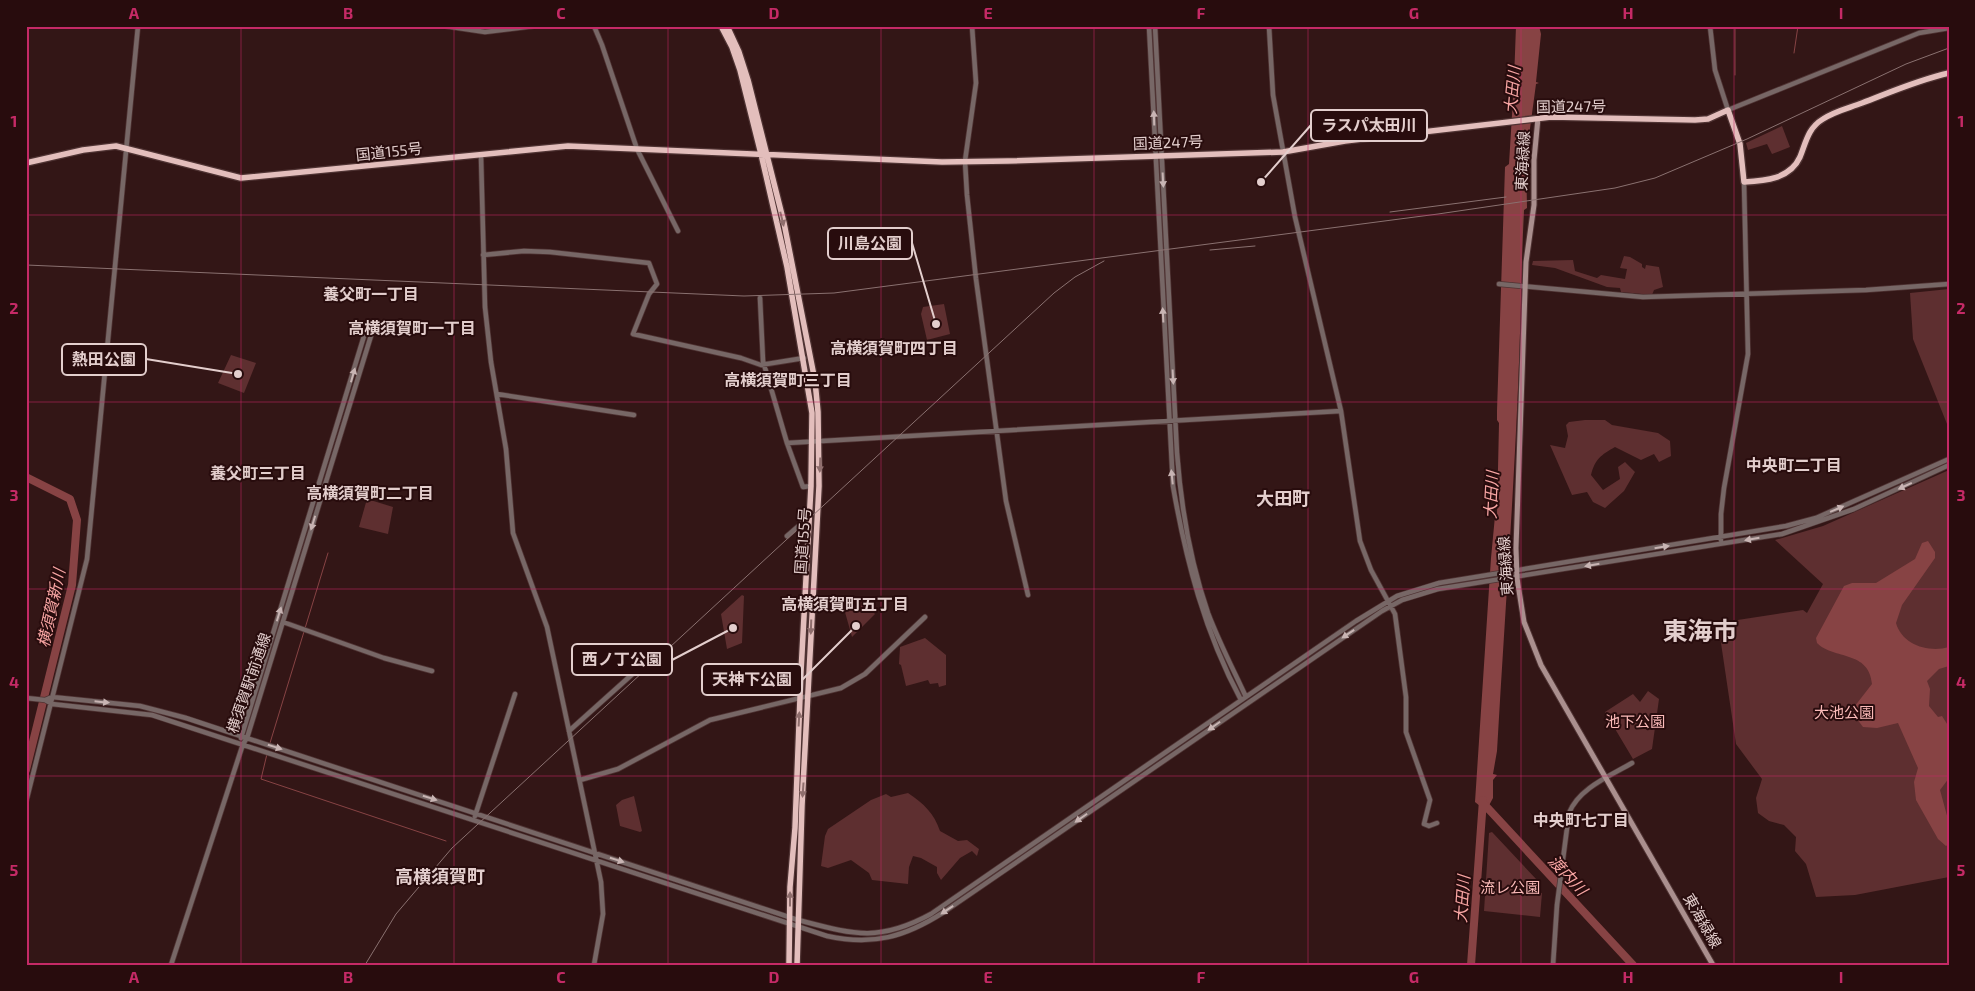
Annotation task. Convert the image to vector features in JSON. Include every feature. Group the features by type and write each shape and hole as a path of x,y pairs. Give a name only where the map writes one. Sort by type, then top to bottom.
{"highway":[{"name":"国道155号","path":"721,26 732,47 740,70 784,223 815,381 820,441 797,965"},
{"name":"国道155号","path":"727,26 739,52 763,154 804,358 812,413 812,486 808,516 789,965"},
{"path":"1728,110 1740,144 1744,182 1772,179 1788,172 1800,156 1808,135 1824,118 1912,82 1949,73"},
{"name":"国道247号","path":"763,154 965,161 1283,152 1354,140 1535,119 1590,117 1688,121 1708,118 1728,110"},
{"name":"国道155号","path":"26,163 83,150 116,146 242,178 568,146 763,154"}],"main road":[{"name":"東海緑線","path":"1535,119 1534,205 1526,252 1524,285 1513,571 1517,578 1524,622 1534,651 1713,965"}],"street":[{"path":"26,802 52,704 89,540 102,381 138,26"},
{"path":"445,26 485,32 534,26"},
{"path":"594,26 637,149 678,232"},
{"path":"972,26 976,83 965,161 974,267 1006,500 1028,595"},
{"path":"1149,26 1182,511 1195,570 1208,614 1243,698"},
{"path":"1155,26 1168,420 1173,486 1186,555 1212,637 1247,703"},
{"path":"1269,26 1273,96 1300,242 1341,411 1360,541 1371,570 1391,603 1406,697 1406,732 1430,800 1424,824 1429,826 1437,823"},
{"path":"1710,26 1715,70 1728,110 1919,33 1949,28"},
{"path":"481,156 485,307 506,449 513,533 547,627 602,882 603,914 594,965"},
{"path":"1722,544 1724,488 1748,354 1744,182"},
{"path":"483,255 524,250 649,263 657,284 649,294 633,334 742,358 764,365 804,358"},
{"path":"1500,284 1643,297 1866,290 1949,284"},
{"path":"760,298 764,365 787,443 803,487 812,486"},
{"name":"横須賀駅前通線","path":"242,744 241,736 339,424 368,323"},
{"name":"横須賀駅前通線","path":"242,744 246,738 283,622 374,326"},
{"path":"497,394 634,415"},
{"path":"787,443 1341,411"},
{"path":"26,698 43,700 52,704 152,715 474,819 798,927 827,936 861,941 890,937 915,929 1019,862 1410,590 1786,526 1816,518 1949,459"},
{"path":"43,700 53,697 140,706 241,736 798,920 838,931 866,934 912,924 931,914 1243,698 1391,603 1425,592 1782,534 1819,523 1949,465"},
{"path":"787,536 808,516"},
{"path":"580,780 618,769 710,720 834,690 856,680 926,617"},
{"path":"283,622 384,658 432,671"},
{"path":"569,731 647,661"},
{"path":"474,819 515,694"},
{"path":"170,965 242,744"},
{"path":"1553,965 1558,896 1569,813 1574,802 1584,792 1632,762"}],"green space":[{"path":"1782,126 1790,147 1772,154 1767,144 1748,150 1746,143"},
{"path":"1624,256 1630,257 1642,264 1642,267 1645,269 1646,265 1659,267 1663,287 1654,290 1652,295 1621,292 1620,288 1607,287 1555,268 1532,265 1533,261 1573,260 1575,271 1597,278 1601,275 1625,279 1627,269 1620,268"},
{"path":"1949,289 1949,429 1913,339 1910,293"},
{"path":"944,304 950,334 927,340 921,314 923,307"},
{"path":"231,355 256,363 244,393 218,383"},
{"path":"1605,420 1612,425 1658,433 1670,441 1671,456 1659,462 1654,454 1641,460 1615,447 1599,458 1594,465 1591,475 1603,490 1620,479 1618,467 1625,462 1635,472 1624,491 1605,508 1593,502 1587,492 1572,495 1550,445 1565,448 1568,436 1566,425 1569,422"},
{"name":"大池公園","path":"1949,470 1949,877 1855,895 1816,897 1806,864 1795,851 1796,837 1784,825 1769,821 1758,813 1756,798 1762,779 1736,744 1718,623 1803,610 1807,613 1823,584 1775,540 1823,526"},
{"path":"367,499 393,507 388,534 359,527"},
{"path":"742,595 744,596 742,643 727,649 721,614"},
{"path":"860,598 875,614 852,637 843,605"},
{"path":"925,638 946,655 946,685 939,687 938,683 930,684 928,680 906,686 901,665 899,664 900,647"},
{"name":"池下公園","path":"1648,691 1659,699 1652,749 1633,759 1605,712 1633,694 1640,702"},
{"path":"908,793 928,809 940,831 958,841 967,840 979,849 977,856 972,851 960,858 941,880 937,873 937,867 921,858 913,856 909,867 908,884 872,880 869,873 851,860 828,868 821,866 825,836 828,829 871,800 886,794 891,797"},
{"path":"634,796 642,831 640,832 620,826 616,805 622,800"},
{"name":"流レ公園","path":"1492,832 1537,880 1536,892 1542,893 1540,917 1484,911 1489,833"}],"shaded area":[{"path":"1516,26 1539,26 1541,34 1536,82 1539,83 1536,84 1526,158 1527,208 1524,210 1514,477 1497,751 1493,774 1497,775 1493,780 1493,798 1486,811 1475,802 1491,558 1495,516 1497,515 1499,423 1497,411 1505,167 1509,164"},
{"path":"1928,541 1935,552 1935,558 1902,605 1896,623 1904,637 1917,646 1933,649 1949,647 1949,666 1939,669 1927,681 1930,689 1929,706 1938,717 1942,716 1949,727 1949,778 1940,790 1949,823 1949,844 1946,846 1938,839 1916,800 1914,782 1918,768 1898,723 1877,728 1863,727 1851,711 1872,684 1865,666 1850,657 1824,648 1817,643 1816,638 1844,586 1852,583 1876,583 1915,559 1922,543"}],"waterway":[{"path":"1735,26 1735,75"},
{"path":"1794,53 1798,26"},
{"name":"横須賀新川","path":"26,477 70,499 77,520 72,585 26,770"},
{"path":"270,743 328,553"},
{"path":"267,754 261,779 446,841"},
{"name":"大田川","path":"1471,965 1483,800"},
{"name":"渡内川","path":"1483,803 1633,965"}],"railway":[{"path":"26,265 744,296 834,293 1438,214 1615,188 1655,178 1747,139 1906,64 1949,48"},
{"path":"1390,212 1506,197"},
{"path":"1210,250 1255,246"},
{"path":"365,965 396,914 452,848 1054,293 1075,277 1104,261"}],"place":[{"name":"ラスパ太田川","path":"1261,182"},
{"name":"川島公園","path":"936,324"},
{"name":"熱田公園","path":"238,374"},
{"name":"天神下公園","path":"856,626"},
{"name":"西ノ丁公園","path":"733,628"}],"district":[{"name":"養父町一丁目","path":"371,294"},
{"name":"高横須賀町一丁目","path":"412,328"},
{"name":"高横須賀町四丁目","path":"894,348"},
{"name":"高横須賀町三丁目","path":"788,380"},
{"name":"中央町二丁目","path":"1794,465"},
{"name":"養父町三丁目","path":"258,473"},
{"name":"高横須賀町二丁目","path":"370,493"},
{"name":"大田町","path":"1283,499"},
{"name":"高横須賀町五丁目","path":"845,604"},
{"name":"東海市","path":"1700,631"},
{"name":"中央町七丁目","path":"1581,820"},
{"name":"高横須賀町","path":"440,877"}]}
